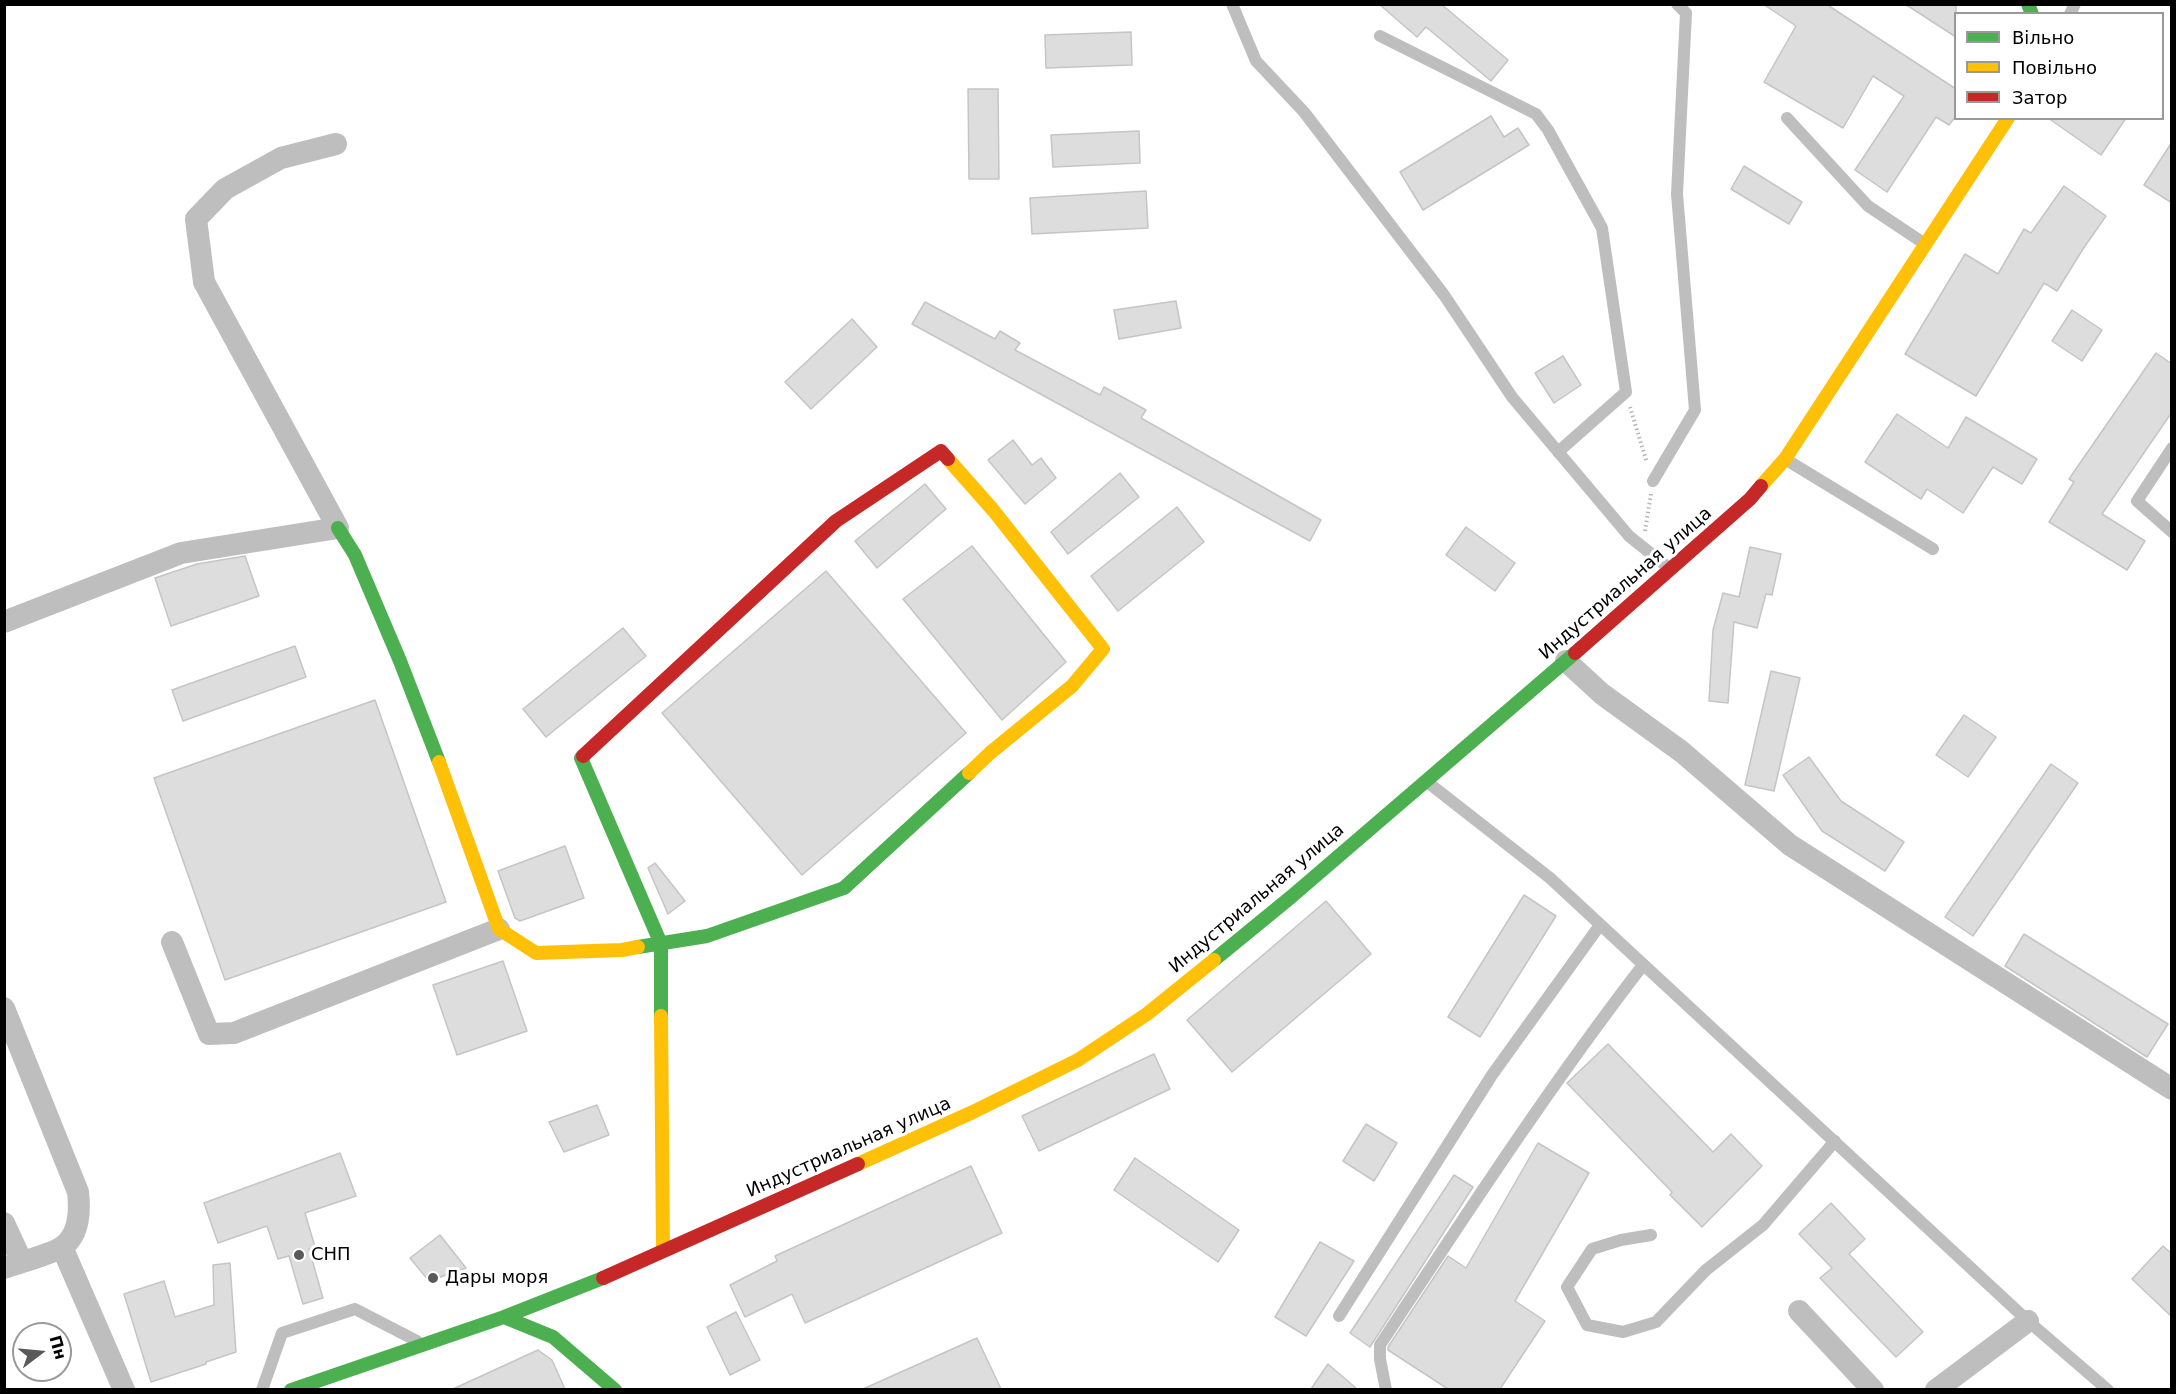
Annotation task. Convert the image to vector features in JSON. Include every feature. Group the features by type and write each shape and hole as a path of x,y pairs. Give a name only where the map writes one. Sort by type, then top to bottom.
{"main road":[{"name":"Индустриальная улица","path":"291,1389 504,1317 599,1280 973,1112 1078,1060 1147,1014 1291,897 1566,661 1750,499 1785,459 2007,120"},
{"path":"338,528 355,555 400,662 454,799 499,929 536,953 622,951 661,944 707,936 844,888 990,753 1072,686 1103,649 993,510 941,451 836,520 581,758 661,944 663,1251"},
{"path":"568,1303 599,1280"},
{"path":"504,1317 553,1337 615,1389"},
{"path":"553,1337 561,1320"}],"street":[{"path":"4,622 181,553 338,528 204,282 196,219 225,189 281,158 336,144"},
{"path":"1566,661 1602,694 1682,752 1790,845 2172,1089"},
{"path":"172,942 209,1034 234,1033 499,929"},
{"path":"4,1008 78,1192 80,1207 78,1222 72,1236 62,1247 13,1265 4,1223"},
{"path":"62,1247 124,1389"},
{"path":"1799,1311 1873,1389"},
{"path":"1936,1389 2028,1321"}],"lane":[{"path":"1232,4 1256,61 1304,112 1444,295 1512,397 1629,536 1670,569"},
{"path":"1653,482 1695,410 1677,194 1686,13 1677,4"},
{"path":"1380,36 1536,114 1548,130 1602,228 1626,392 1558,452"},
{"path":"1787,118 1868,206 1925,245"},
{"path":"2172,448 2137,501 2172,532"},
{"path":"1785,459 1933,549"},
{"path":"1425,780 1550,878 2028,1321 2108,1389"},
{"path":"1340,1316 1492,1075 1600,925"},
{"path":"1386,1389 1380,1359 1380,1345 1561,1075 1643,965"},
{"path":"1651,1235 1621,1239 1592,1249 1567,1287 1587,1325 1623,1332 1656,1323 1706,1270 1763,1226 1834,1141"},
{"path":"262,1389 282,1333 355,1309 424,1345"}],"building":[{"path":"1379,4 1441,4 1508,60 1491,81 1426,27 1417,37"},
{"path":"1763,4 1826,4 1954,88 1954,119 1949,125 1936,117 1887,192 1855,170 1904,96 1873,76 1843,128 1764,82 1796,26"},
{"path":"1905,4 1956,4 1954,36"},
{"path":"1131,32 1132,65 1046,68 1045,35"},
{"path":"968,89 998,89 999,179 969,179"},
{"path":"1491,116 1504,137 1518,128 1529,145 1423,210 1400,172"},
{"path":"2051,120 2125,120 2101,155"},
{"path":"1139,131 1140,163 1053,167 1051,135"},
{"path":"2172,142 2172,203 2144,185"},
{"path":"1744,166 1802,202 1789,224 1731,189"},
{"path":"2064,186 2106,216 2057,291 2044,283 1976,396 1905,354 1965,254 1998,274 2024,229 2031,233"},
{"path":"1146,191 1148,228 1032,234 1030,198"},
{"path":"1176,301 1181,328 1119,339 1114,310"},
{"path":"925,302 995,339 1000,331 1020,343 1015,350 1100,395 1104,387 1146,410 1141,418 1321,520 1310,541 912,324"},
{"path":"2072,310 2102,330 2082,361 2052,341"},
{"path":"852,319 877,347 811,409 785,382"},
{"path":"2156,353 2172,364 2172,412 2102,514 2145,541 2127,570 2049,522 2074,482 2069,479"},
{"path":"1563,356 1581,385 1554,403 1535,373"},
{"path":"1897,414 1948,448 1966,417 2037,459 2022,484 1993,467 1963,513 1927,489 1921,499 1865,462"},
{"path":"1013,440 1032,465 1041,458 1056,478 1025,504 988,460"},
{"path":"1120,473 1139,497 1068,554 1051,532"},
{"path":"925,484 946,509 877,568 855,541"},
{"path":"1177,507 1204,542 1118,611 1091,576"},
{"path":"1466,527 1515,563 1495,591 1446,555"},
{"path":"972,546 1066,662 1002,720 903,599"},
{"path":"1750,547 1781,554 1772,595 1766,594 1757,628 1734,622 1728,703 1709,701 1713,630 1723,593 1739,597"},
{"path":"245,556 259,596 171,626 155,578 197,564"},
{"path":"826,571 966,733 802,875 662,713"},
{"path":"623,628 646,656 546,737 523,709"},
{"path":"295,646 306,677 183,721 172,690"},
{"path":"1771,671 1800,678 1774,791 1745,785"},
{"path":"375,700 446,902 225,980 154,778"},
{"path":"1964,715 1996,737 1968,777 1936,755"},
{"path":"1809,757 1841,801 1904,842 1885,871 1822,831 1783,775"},
{"path":"2051,764 2078,783 1973,936 1945,917"},
{"path":"565,846 584,898 520,921 515,918 498,871"},
{"path":"655,863 685,901 668,914 648,868"},
{"path":"1524,895 1556,916 1480,1037 1448,1017"},
{"path":"1326,901 1371,954 1232,1072 1187,1020"},
{"path":"2024,934 2168,1024 2147,1057 2005,966"},
{"path":"503,961 527,1031 457,1055 433,985"},
{"path":"1608,1044 1713,1152 1731,1134 1762,1166 1702,1227 1670,1195 1672,1192 1567,1083"},
{"path":"1154,1054 1170,1089 1039,1151 1022,1116"},
{"path":"597,1105 609,1135 564,1152 549,1122"},
{"path":"1366,1124 1397,1143 1374,1181 1343,1161"},
{"path":"1538,1143 1589,1173 1515,1301 1545,1321 1500,1389 1448,1389 1388,1350 1388,1347 1448,1256 1466,1268"},
{"path":"340,1153 356,1196 305,1213 315,1247 309,1249 323,1298 303,1304 289,1256 278,1259 267,1226 218,1243 204,1203"},
{"path":"1135,1158 1239,1230 1218,1262 1114,1190"},
{"path":"971,1166 1002,1233 805,1323 792,1294 745,1317 730,1285 777,1261 775,1256"},
{"path":"1454,1175 1473,1187 1370,1347 1350,1333"},
{"path":"1831,1203 1865,1239 1849,1254 1923,1332 1896,1357 1820,1278 1832,1268 1799,1234"},
{"path":"440,1235 466,1268 429,1281 410,1258"},
{"path":"1320,1242 1354,1261 1306,1336 1275,1317"},
{"path":"2163,1246 2172,1254 2172,1317 2132,1279"},
{"path":"230,1263 236,1352 151,1382 124,1294 164,1281 175,1317 214,1305 213,1265"},
{"path":"736,1312 760,1360 730,1375 707,1327"},
{"path":"977,1338 1001,1389 863,1389"},
{"path":"538,1350 552,1360 565,1389 453,1389"},
{"path":"1328,1364 1357,1389 1311,1389"}],"traffic: fast":[{"path":"2028,4 2031,12"},
{"path":"338,528 355,555 400,661 439,762"},
{"path":"1214,960 1291,897 1575,653"},
{"path":"583,756 581,758 661,944 661,1016"},
{"path":"638,947 707,936 844,888 969,773"},
{"path":"291,1390 504,1317 603,1278"},
{"path":"504,1317 553,1337 615,1390"}],"traffic: slow":[{"path":"1761,486 1785,459 2007,120"},
{"path":"948,459 993,510 1103,649 1072,686 969,773"},
{"path":"439,762 499,929 536,953 622,950 638,947"},
{"path":"858,1164 973,1112 1078,1060 1147,1014 1214,960"},
{"path":"661,1016 663,1251"}],"traffic: jam":[{"path":"583,756 836,521 941,451 948,459"},
{"path":"1575,653 1750,499 1761,486"},
{"path":"603,1278 858,1164"}],"place":[{"name":"СНП","path":"299,1255"},
{"name":"Дары моря","path":"433,1278"}]}
